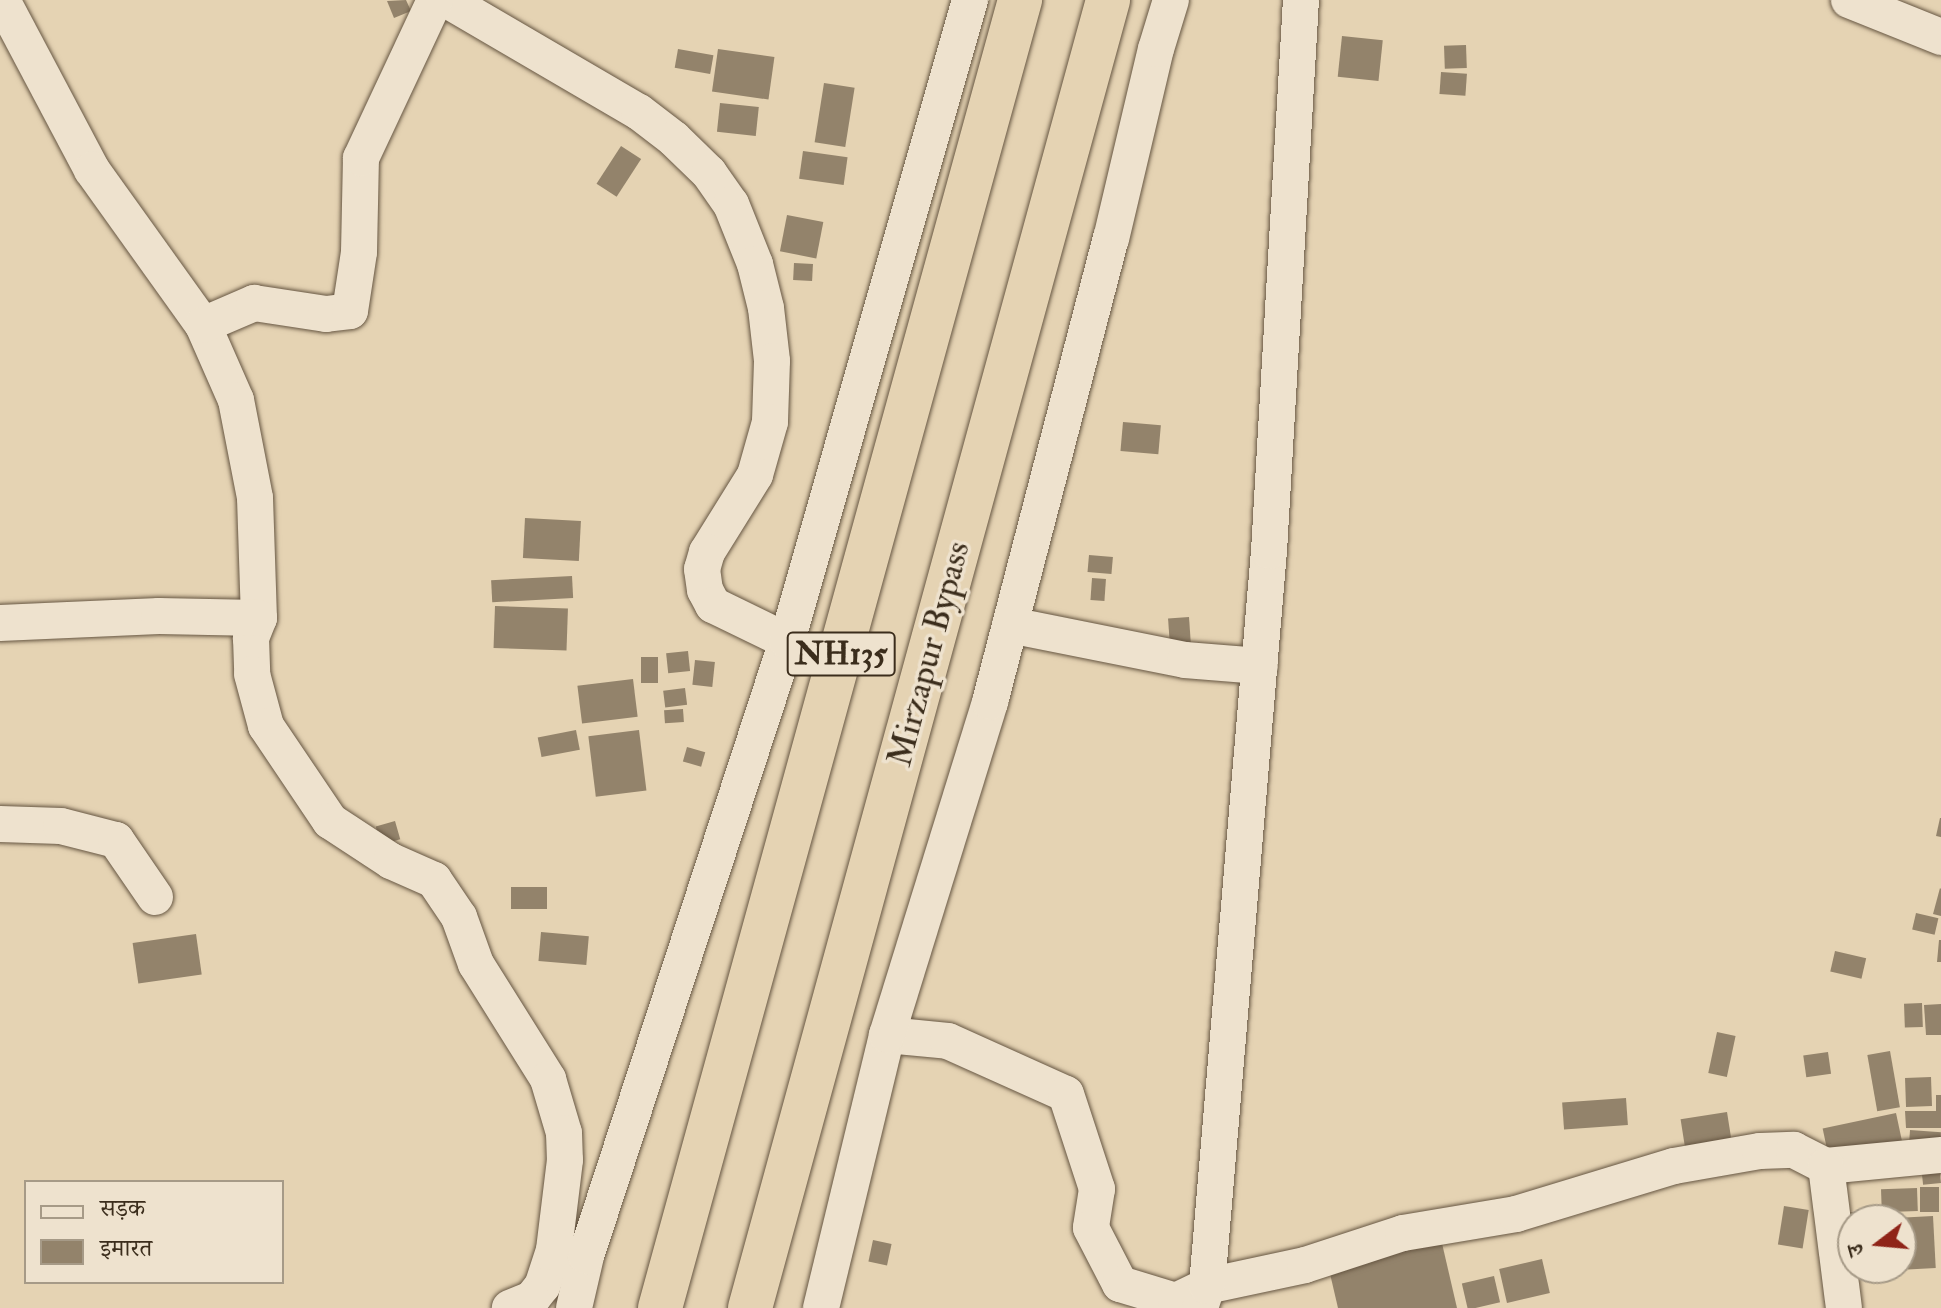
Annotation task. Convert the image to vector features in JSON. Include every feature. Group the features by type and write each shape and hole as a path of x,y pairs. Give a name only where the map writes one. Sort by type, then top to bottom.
{"highway":[{"name":"NH135","path":"660,1308 1020,0"},
{"name":"Mirzapur Bypass","path":"750,1308 1108,0"}],"street":[{"path":"2,0 92,170 203,325 236,400 247,447 260,550 259,618 251,638 252,674 255,697 266,726 330,821 391,861 434,880 459,917 476,964 553,1092 564,1133 565,1160 551,1268 532,1299 510,1308"},
{"path":"203,325 254,303 326,314 350,311 359,252 361,158 435,0"},
{"path":"447,0 461,12 639,112 700,165 731,204 755,264 766,308 772,361 770,422 755,475 707,552 702,569 705,590 713,605 787,641"},
{"path":"574,1308 586,1256 787,641 970,0"},
{"path":"821,1308 887,1035 1010,625 1171,0"},
{"path":"1203,1297 1260,666 1301,0"},
{"path":"1849,0 1892,8 1941,37"},
{"path":"0,623 159,616 259,618"},
{"path":"1010,625 1185,660 1260,666"},
{"path":"0,824 61,826 116,840 155,897"},
{"path":"887,1035 948,1041 1066,1094 1097,1189 1091,1228 1120,1284 1176,1301 1203,1297 1403,1233 1516,1214 1674,1166 1760,1151 1794,1150 1826,1166 1941,1155"},
{"path":"1826,1166 1844,1308"}],"building":[{"path":"406,0 411,11 394,18 387,1"},
{"path":"1342,36 1383,40 1378,81 1338,77"},
{"path":"1466,45 1467,68 1445,69 1444,46"},
{"path":"678,49 713,55 710,74 675,68"},
{"path":"718,49 774,57 768,100 712,92"},
{"path":"1441,72 1467,74 1465,96 1439,94"},
{"path":"824,83 855,88 845,147 815,142"},
{"path":"720,103 759,107 756,136 717,132"},
{"path":"621,146 641,159 617,197 596,184"},
{"path":"803,151 848,157 844,185 799,179"},
{"path":"787,215 823,222 816,258 780,251"},
{"path":"794,263 813,264 812,281 793,280"},
{"path":"1123,422 1161,425 1158,454 1120,451"},
{"path":"525,518 581,521 579,561 523,558"},
{"path":"1089,555 1113,557 1111,574 1088,572"},
{"path":"572,576 573,598 492,602 491,580"},
{"path":"1092,578 1106,579 1104,601 1090,600"},
{"path":"495,606 568,609 566,651 494,648"},
{"path":"1189,617 1191,648 1170,649 1168,618"},
{"path":"688,651 690,671 668,673 666,653"},
{"path":"641,657 658,657 658,683 641,683"},
{"path":"695,660 715,662 712,687 692,685"},
{"path":"633,679 638,717 582,724 577,686"},
{"path":"685,688 687,705 665,708 663,691"},
{"path":"683,709 684,722 665,723 664,710"},
{"path":"576,730 580,750 542,757 538,737"},
{"path":"639,730 646,791 596,797 588,736"},
{"path":"687,747 705,752 701,767 683,761"},
{"path":"1941,818 1941,837 1936,836"},
{"path":"395,821 400,839 381,845 376,827"},
{"path":"511,887 547,887 547,909 511,909"},
{"path":"1941,889 1941,916 1933,914"},
{"path":"1916,913 1938,918 1935,935 1912,930"},
{"path":"541,932 589,936 586,965 538,961"},
{"path":"196,934 202,975 138,984 133,943"},
{"path":"1939,940 1941,962 1937,962"},
{"path":"1835,951 1866,958 1861,979 1830,971"},
{"path":"1922,1003 1923,1027 1905,1028 1904,1004"},
{"path":"1941,1004 1941,1035 1926,1035 1924,1005"},
{"path":"1717,1032 1736,1036 1727,1077 1708,1073"},
{"path":"1890,1051 1900,1107 1877,1111 1867,1055"},
{"path":"1828,1052 1831,1074 1806,1077 1803,1055"},
{"path":"1931,1077 1932,1106 1906,1107 1905,1078"},
{"path":"1936,1095 1941,1095 1941,1128 1906,1128 1905,1111 1936,1111"},
{"path":"1626,1098 1628,1125 1564,1129 1562,1102"},
{"path":"1727,1112 1733,1148 1686,1155 1681,1119"},
{"path":"1896,1113 1902,1142 1829,1158 1823,1129"},
{"path":"1910,1130 1941,1132 1940,1148 1909,1146"},
{"path":"1939,1164 1941,1183 1923,1185 1921,1166"},
{"path":"1920,1187 1939,1187 1939,1212 1920,1212"},
{"path":"1917,1188 1918,1211 1917,1204 1882,1204 1881,1189"},
{"path":"1784,1206 1809,1210 1803,1248 1778,1245"},
{"path":"1933,1216 1936,1268 1917,1269 1917,1217"},
{"path":"1441,1239 1457,1308 1338,1308 1328,1265"},
{"path":"873,1240 892,1244 887,1265 868,1262"},
{"path":"1542,1259 1550,1293 1507,1303 1499,1269"},
{"path":"1494,1276 1500,1302 1468,1308 1462,1283"}]}
